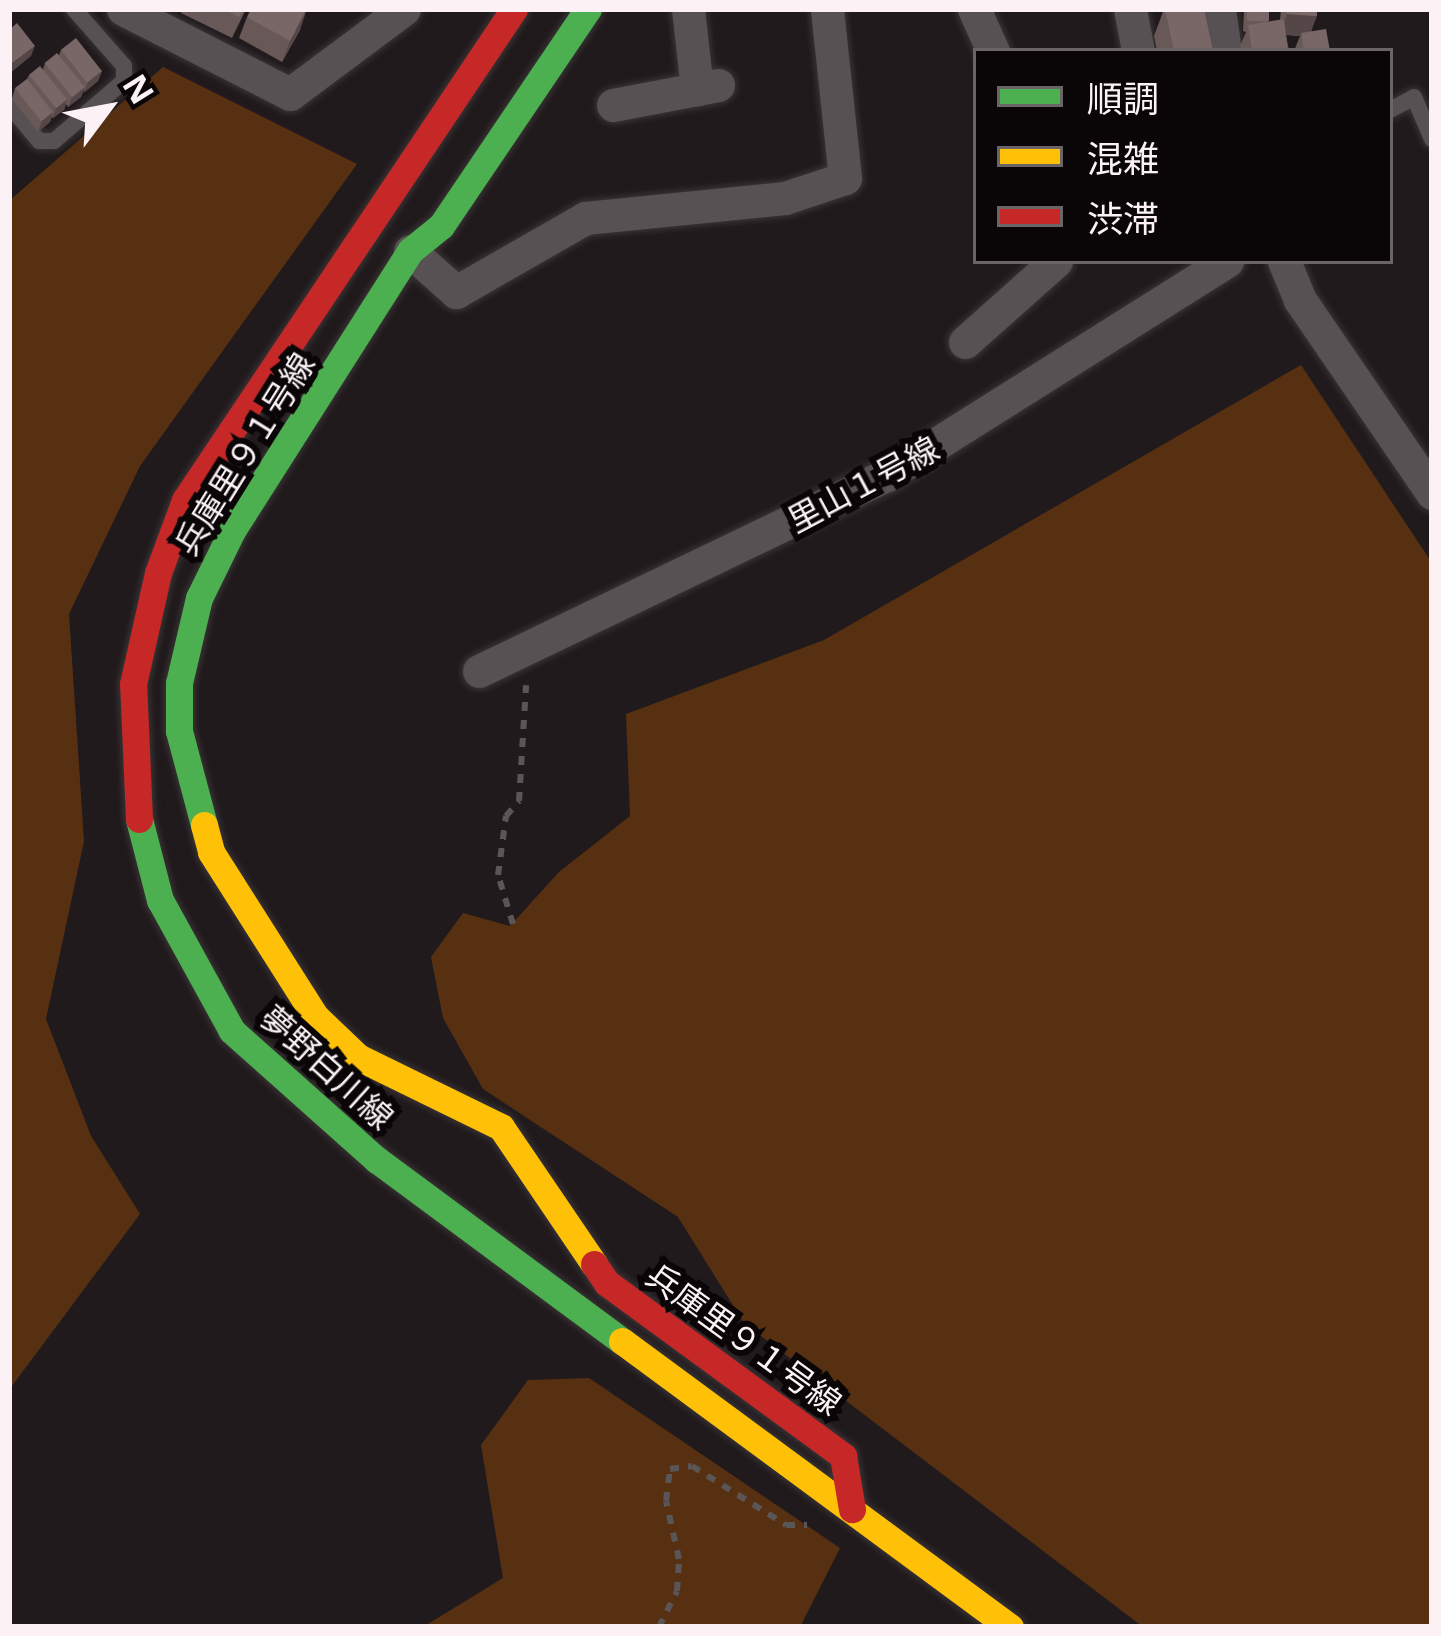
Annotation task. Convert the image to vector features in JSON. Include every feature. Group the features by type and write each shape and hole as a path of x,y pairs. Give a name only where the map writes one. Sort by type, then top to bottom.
{"street":[{"path":"133,12 290,94 404,9"},
{"path":"218,450 311,363 373,279 410,251 416,216 481,118 517,9"},
{"name":"夢野白川線","path":"517,9 185,500 158,573 133,684 134,799 160,900 232,1031 377,1160 1010,1627"},
{"name":"兵庫里９１号線","path":"588,9 441,226 410,251 232,529 199,598 179,683 178,731 211,853 315,1016 358,1057 501,1127 607,1283 842,1456 843,1503"},
{"path":"613,105 707,87 688,9"},
{"path":"410,251 456,292 585,218 785,198 845,178 827,9"},
{"path":"974,9 992,48"},
{"path":"1130,9 1137,48"},
{"path":"1219,9 1225,48"},
{"path":"965,342 1053,264"},
{"name":"里山１号線","path":"478,671 887,475 1222,264"},
{"path":"1285,264 1300,300 1426,484"}],"lane":[{"path":"9,106 39,141 54,141 124,81 124,66 74,9"},
{"path":"1393,108 1414,97 1432,139"}],"path":[{"path":"513,924 498,875 506,816 518,801 530,711 520,651"},
{"path":"659,1627 677,1591 679,1559 666,1501 670,1469 692,1466 786,1525 807,1525 843,1503"}],"shaded area":[{"path":"163,67 357,164 140,466 69,614 84,841 46,1019 91,1136 140,1214 9,1390 9,201"},
{"path":"1301,365 1432,563 1432,1627 1143,1627 744,1323 678,1217 483,1089 443,1018 431,957 463,913 510,926 559,872 630,816 626,714 824,640"},
{"path":"589,1378 840,1548 800,1627 423,1627 503,1578 481,1445 528,1380"}],"building":[{"path":"251,9 307,9 290,41 247,17"},
{"path":"1165,9 1204,9 1212,48 1173,48"},
{"path":"1247,9 1269,9 1269,21 1247,21"},
{"path":"1287,9 1317,9 1317,16 1287,14"},
{"path":"1284,19 1288,48 1252,48 1248,25"},
{"path":"17,23 35,46 11,64 9,30"},
{"path":"1326,29 1329,48 1304,48 1301,33"},
{"path":"76,38 102,71 87,83 61,50"},
{"path":"57,53 85,87 72,97 45,63"},
{"path":"40,66 67,99 56,108 29,75"},
{"path":"27,79 53,112 41,121 15,88"}],"traffic: fast":[{"path":"204,825 179,731 179,683 199,598 233,529 410,251 441,226 588,9"},
{"path":"139,819 160,900 232,1031 377,1160 622,1341"}],"traffic: slow":[{"path":"204,825 211,852 315,1016 358,1057 501,1127 594,1264"},
{"path":"622,1341 1010,1627"}],"traffic: jam":[{"path":"139,819 133,684 158,573 185,500 514,9"},
{"path":"594,1264 607,1283 843,1456 852,1509"}]}
